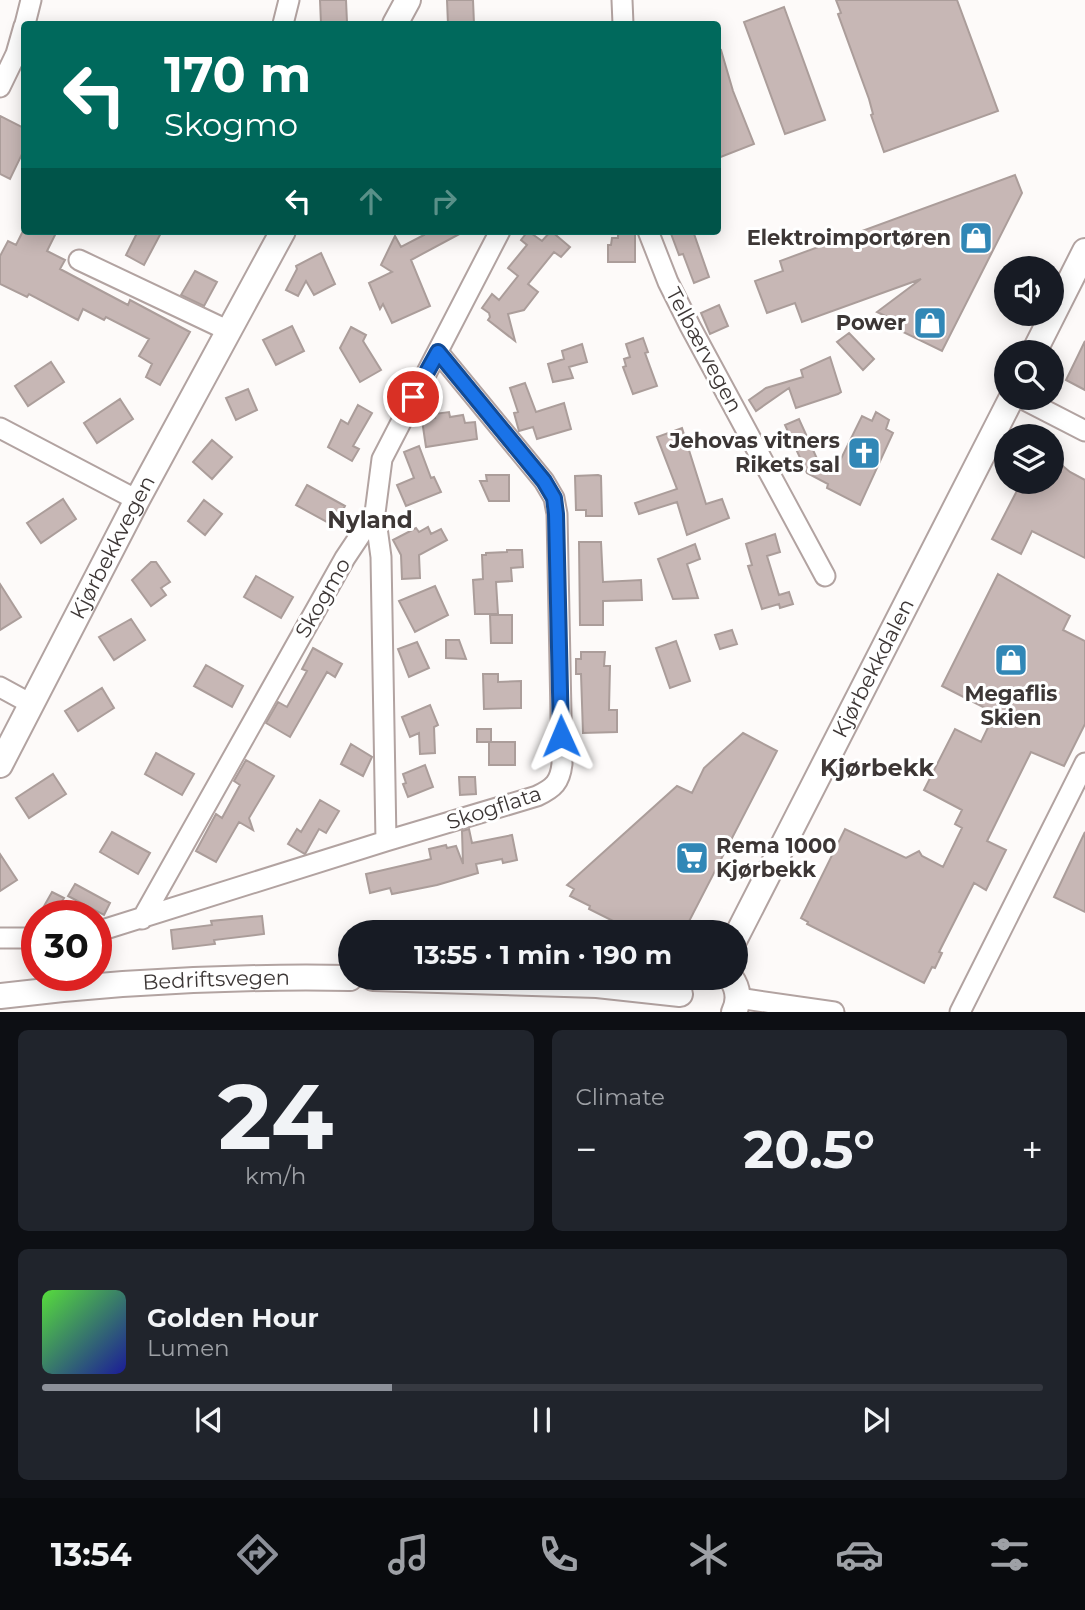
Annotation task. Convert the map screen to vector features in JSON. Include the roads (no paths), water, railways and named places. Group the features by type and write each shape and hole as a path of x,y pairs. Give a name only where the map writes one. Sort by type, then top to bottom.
{"street":[{"path":"26,21 31,0"},
{"path":"284,21 289,0"},
{"path":"397,21 408,0"},
{"path":"622,0 623,21"},
{"path":"0,87 20,55"},
{"name":"Kjørbekkvegen","path":"0,765 136,500 281,235"},
{"name":"Skogmo","path":"142,919 345,558 375,513 382,459 498,235"},
{"name":"Telbærvegen","path":"650,235 668,282 690,326 825,576"},
{"path":"1040,340 1085,251"},
{"path":"79,260 229,331"},
{"name":"Skogflata","path":"112,927 537,796 554,788 560,777 562,764 554,498 544,481 438,352"},
{"name":"Kjørbekkdalen","path":"745,920 1005,410"},
{"path":"1044,410 1085,431"},
{"path":"0,428 136,500"},
{"path":"375,513 381,557 386,841"},
{"path":"0,687 33,705"},
{"path":"960,1012 1085,763"},
{"path":"0,938 21,938"},
{"name":"Bedriftsvegen","path":"0,996 188,980 338,978"},
{"path":"640,990 683,995"},
{"path":"734,996 834,1012"}],"place":[{"name":"Elektroimportøren","path":"976,238"},
{"name":"Power","path":"930,323"},
{"name":"Jehovas vitners Rikets sal","path":"864,453"},
{"name":"Megaflis Skien","path":"1011,660"},
{"name":"Rema 1000 Kjørbekk","path":"692,858"}],"district":[{"name":"Nyland","path":"370,520"},
{"name":"Kjørbekk","path":"877,768"}]}
